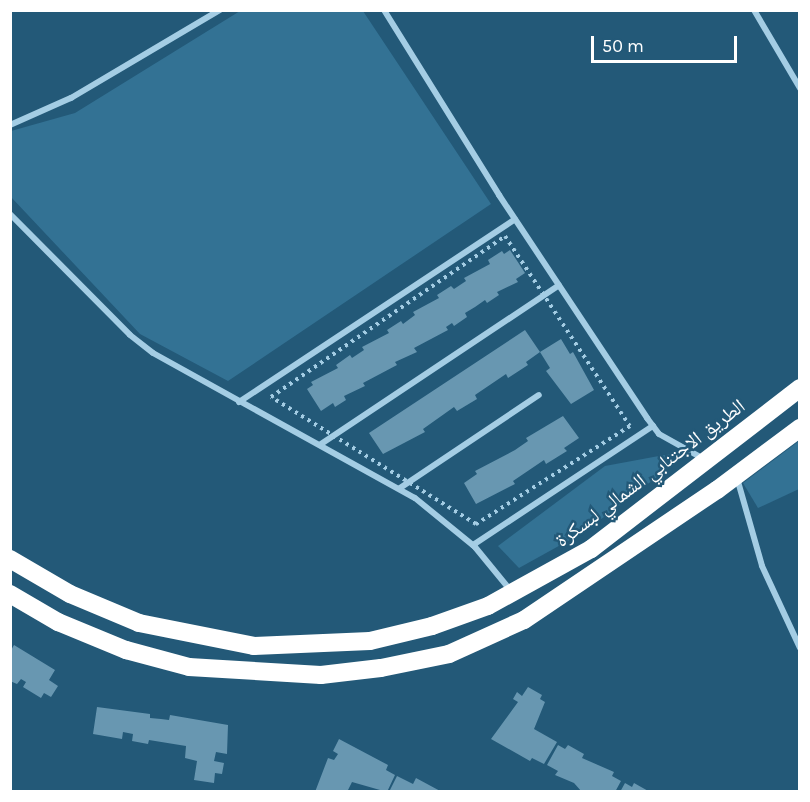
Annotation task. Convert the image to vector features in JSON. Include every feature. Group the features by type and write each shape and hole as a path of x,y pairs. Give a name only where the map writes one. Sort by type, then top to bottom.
{"highway":[{"name":"الطريق الاجتنابي الشمالي لبسكرة","path":"10,559 70,594 139,623 254,646 370,641 432,626 513,594 591,549 800,388"},
{"path":"10,594 58,622 126,650 189,667 321,675 381,668 449,654 525,620 736,475 800,428"}],"street":[{"path":"10,125 71,98 220,10"},
{"path":"384,10 515,219 653,426 672,443 707,460"},
{"path":"754,10 800,88"},
{"path":"10,214 130,335 161,358 400,488 473,545 513,594"},
{"path":"239,402 515,219"},
{"path":"321,444 559,285"},
{"path":"400,488 538,395"},
{"path":"473,545 653,426"},
{"path":"736,475 762,566 800,648"}],"path":[{"path":"505,236 544,295 630,426 476,524 271,397 505,236"}],"shaded area":[{"path":"240,11 363,11 491,204 228,381 140,334 11,197 11,131 75,113"},
{"path":"799,441 799,489 758,508 743,483"},
{"path":"675,453 677,462 584,532 519,568 498,546 605,466"}],"building":[{"path":"510,250 525,273 516,279 518,282 497,292 499,295 487,303 485,300 465,313 467,317 454,326 452,323 446,327 448,330 414,348 417,352 395,362 397,365 363,383 365,386 344,396 346,400 335,407 333,403 321,411 307,389 313,385 311,382 338,368 336,365 350,355 352,358 364,350 362,347 389,333 387,330 401,321 403,324 415,315 413,312 439,298 437,295 451,286 454,289 466,281 464,278 490,264 488,260 502,251 504,254"},
{"path":"525,330 540,352 526,362 528,365 508,378 506,374 475,395 477,399 457,411 454,407 423,429 425,432 383,454 369,433"},
{"path":"561,339 570,354 573,352 594,390 571,404 546,371 550,368 540,352"},
{"path":"563,416 579,438 564,448 567,451 546,464 544,460 513,481 515,484 476,504 464,483 477,474 475,471 515,450 528,441 526,438"},
{"path":"14,645 55,670 49,680 58,686 51,697 44,693 41,698 23,687 26,682 21,679 17,684 10,681 10,652"},
{"path":"528,687 542,695 540,699 545,702 534,729 557,742 544,764 532,758 530,761 491,739 518,702 513,699 517,692 522,696"},
{"path":"97,707 150,714 150,718 169,720 170,715 228,725 227,754 216,752 214,761 224,763 222,774 215,773 214,783 194,780 197,761 185,758 186,746 149,740 148,744 132,741 133,734 123,732 122,739 93,734"},
{"path":"339,739 388,765 386,770 395,775 387,792 352,782 347,792 315,792 328,758 334,760 338,754 333,751"},
{"path":"558,745 565,749 568,745 584,754 582,758 614,772 612,776 621,781 615,792 582,792 574,783 555,775 558,771 547,765"},
{"path":"397,776 413,784 416,778 442,792 389,792"},
{"path":"625,783 632,787 634,783 650,792 620,792"}]}
